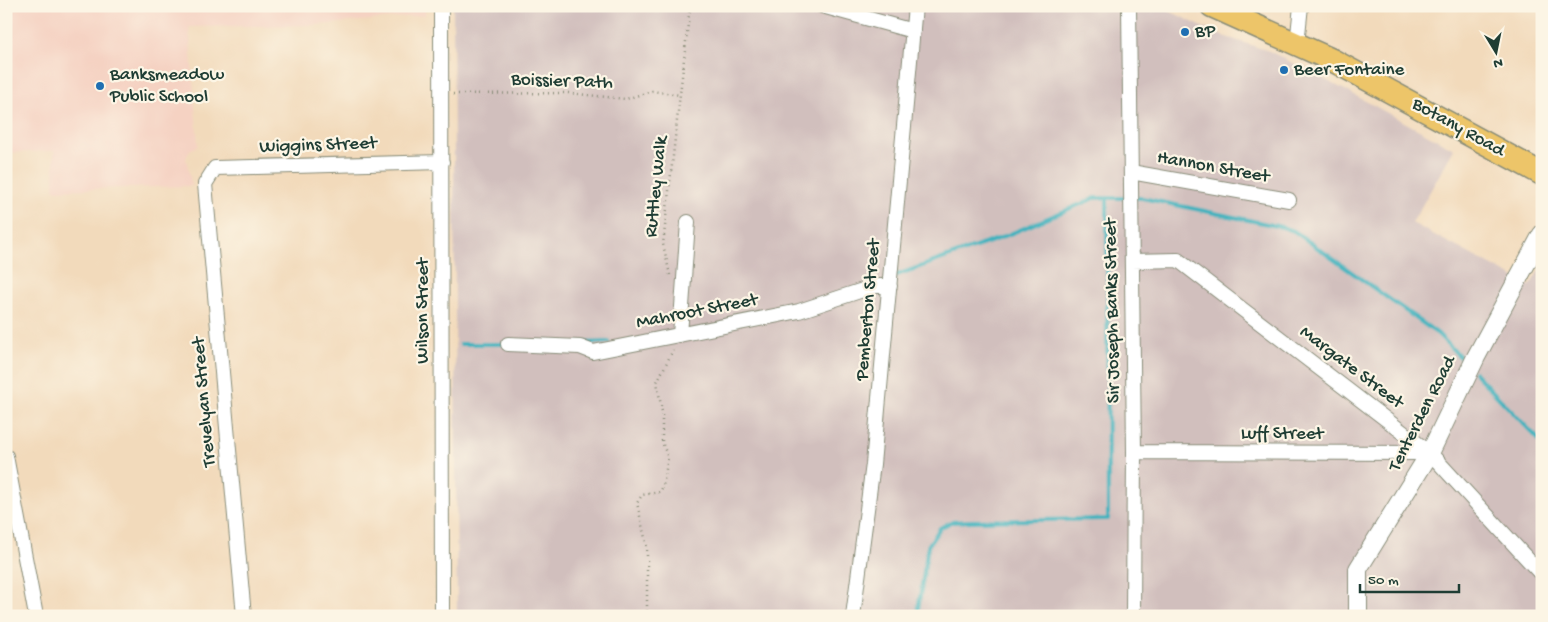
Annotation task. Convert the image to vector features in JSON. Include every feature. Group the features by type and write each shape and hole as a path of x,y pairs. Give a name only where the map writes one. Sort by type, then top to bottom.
{"main road":[{"name":"Botany Road","path":"1212,6 1368,78 1542,174"}],"street":[{"name":"Wilson Street","path":"441,6 442,616"},
{"path":"822,6 913,32"},
{"name":"Pemberton Street","path":"853,616 873,464 915,6"},
{"name":"Sir Joseph Banks Street","path":"1129,6 1134,452 1133,616"},
{"path":"1297,44 1301,6"},
{"name":"Wiggins Street","path":"205,184 215,168 442,162"},
{"name":"Hannon Street","path":"1131,172 1289,200"},
{"name":"Trevelyan Street","path":"205,184 244,616"},
{"path":"676,335 688,222"},
{"name":"Tenterden Road","path":"1358,616 1358,569 1430,453 1476,357 1542,234"},
{"name":"Margate Street","path":"1132,261 1178,260 1430,453 1542,575"},
{"name":"Mahroot Street","path":"508,344 580,347 592,352 799,311 876,286 890,286"},
{"name":"Luff Street","path":"1134,452 1430,453"},
{"path":"6,456 36,616"}],"path":[{"name":"Ruttley Walk","path":"671,279 664,244 690,6"},
{"name":"Boissier Path","path":"441,94 568,93 626,99 652,91 680,95"},
{"path":"647,616 647,547 638,502 642,495 660,492 663,486 668,458 662,442 662,412 657,382 673,348 676,335"}],"shaded area":[{"name":"Banksmeadow Public School","path":"6,6 425,6 425,15 317,25 189,27 198,146 190,150 186,158 192,186 54,190 54,151 6,153"},
{"path":"453,6 1159,6 1217,34 1269,51 1454,149 1412,223 1530,286 1542,265 1542,616 457,616"}],"waterway":[{"path":"894,276 998,239 1095,198 1128,198"},
{"path":"917,616 928,546 940,528 951,522 1108,519 1107,198"},
{"path":"1135,198 1294,231 1438,334 1468,365"},
{"path":"585,343 608,342"},
{"path":"461,344 506,344"},
{"path":"1474,372 1542,443"}],"place":[{"name":"BP","path":"1185,32"},
{"name":"Beer Fontaine","path":"1284,70"},
{"name":"Banksmeadow Public School","path":"100,86"}]}
